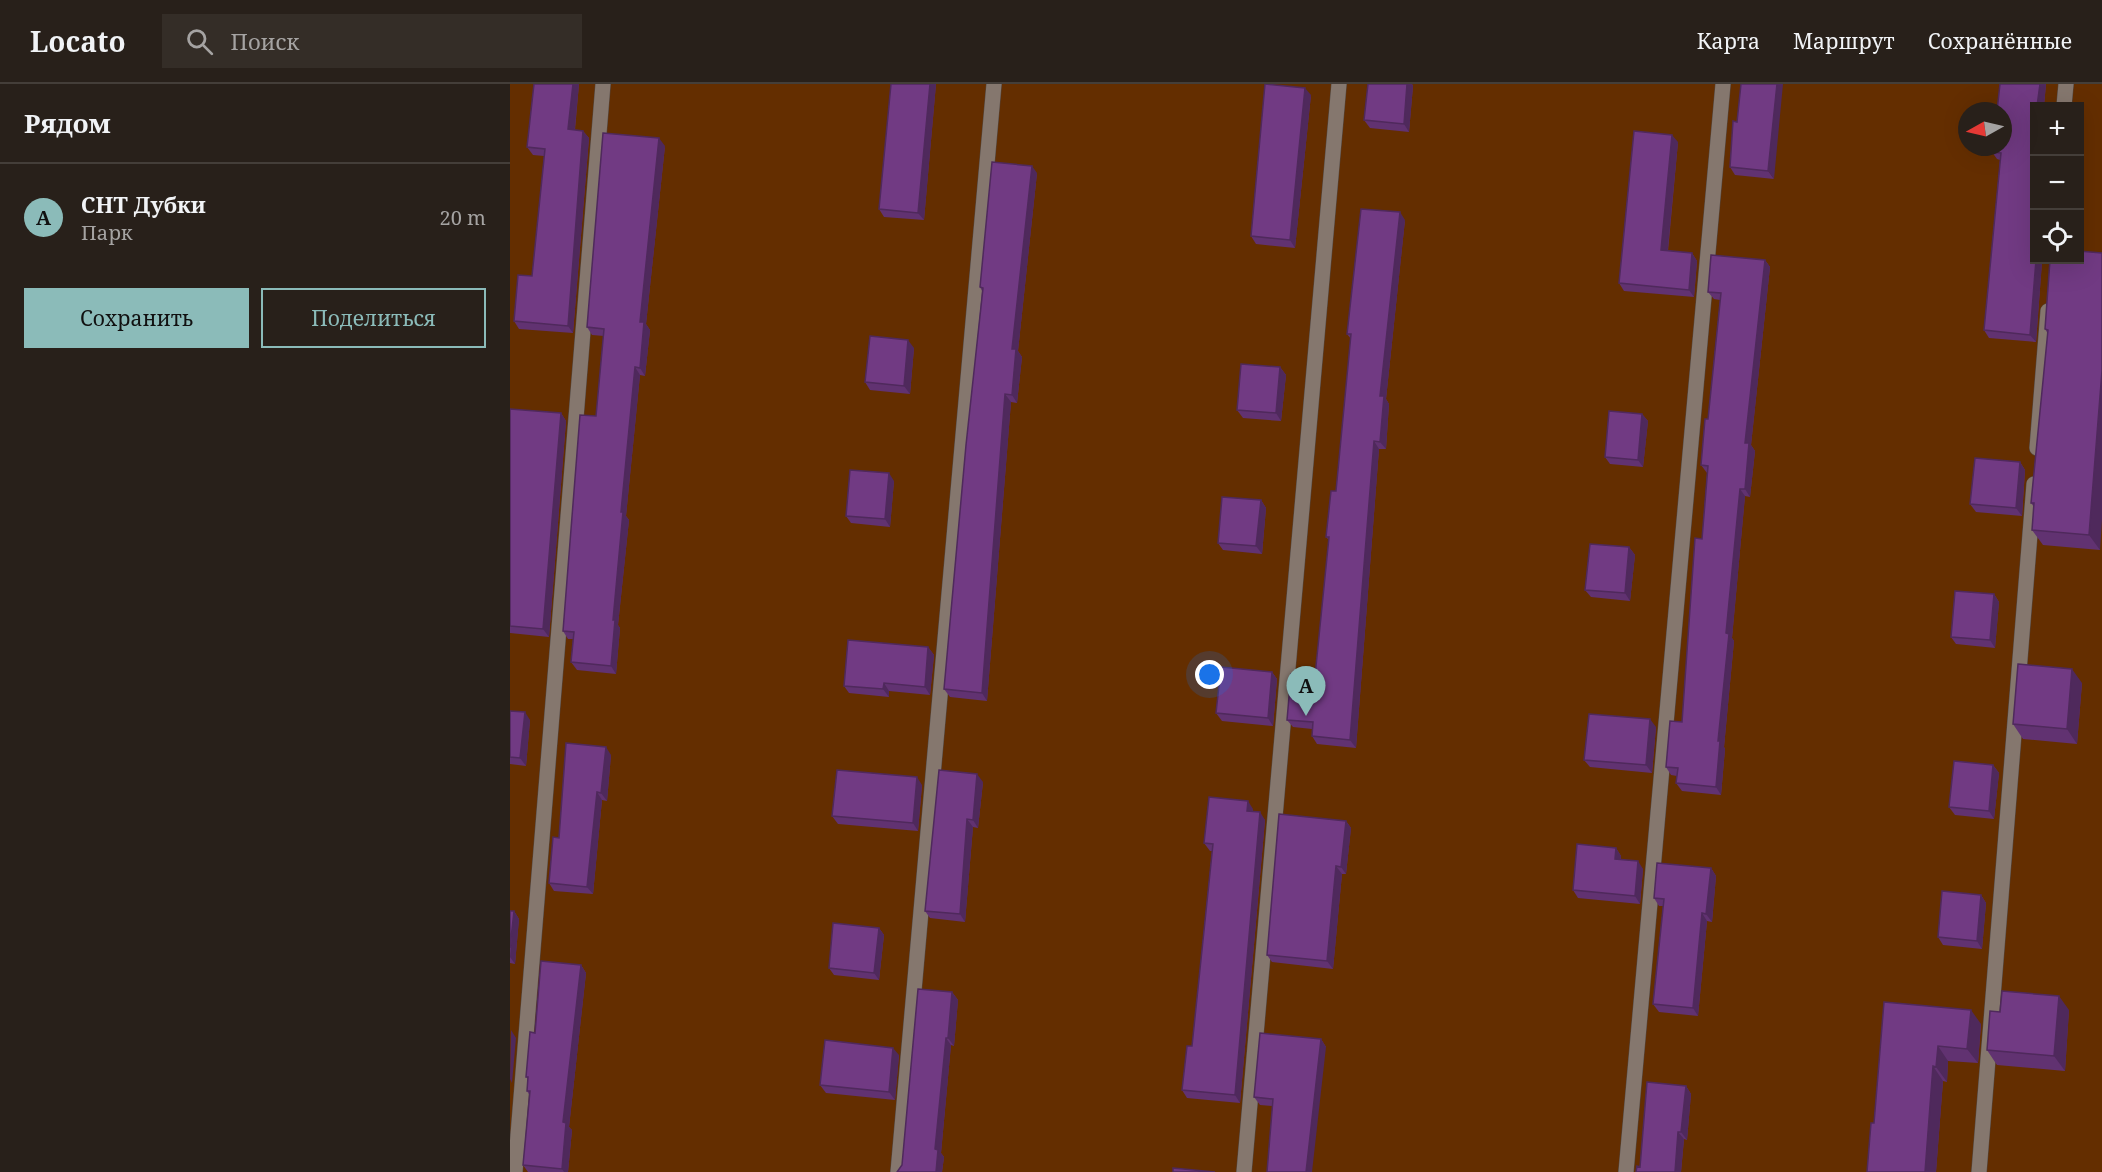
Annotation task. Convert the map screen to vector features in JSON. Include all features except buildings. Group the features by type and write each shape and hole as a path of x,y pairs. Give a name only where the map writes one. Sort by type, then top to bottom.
{"street":[{"path":"515,1172 603,84"},
{"path":"898,1172 994,84"},
{"path":"1244,1172 1339,84"},
{"path":"1626,1172 1723,84"},
{"path":"2064,102 2066,84"},
{"path":"1979,1172 2049,295"}],"shaded area":[{"path":"510,84 2102,84 2102,1172 510,1172"}],"place":[{"name":"СНТ Дубки","path":"1306,716"}]}
